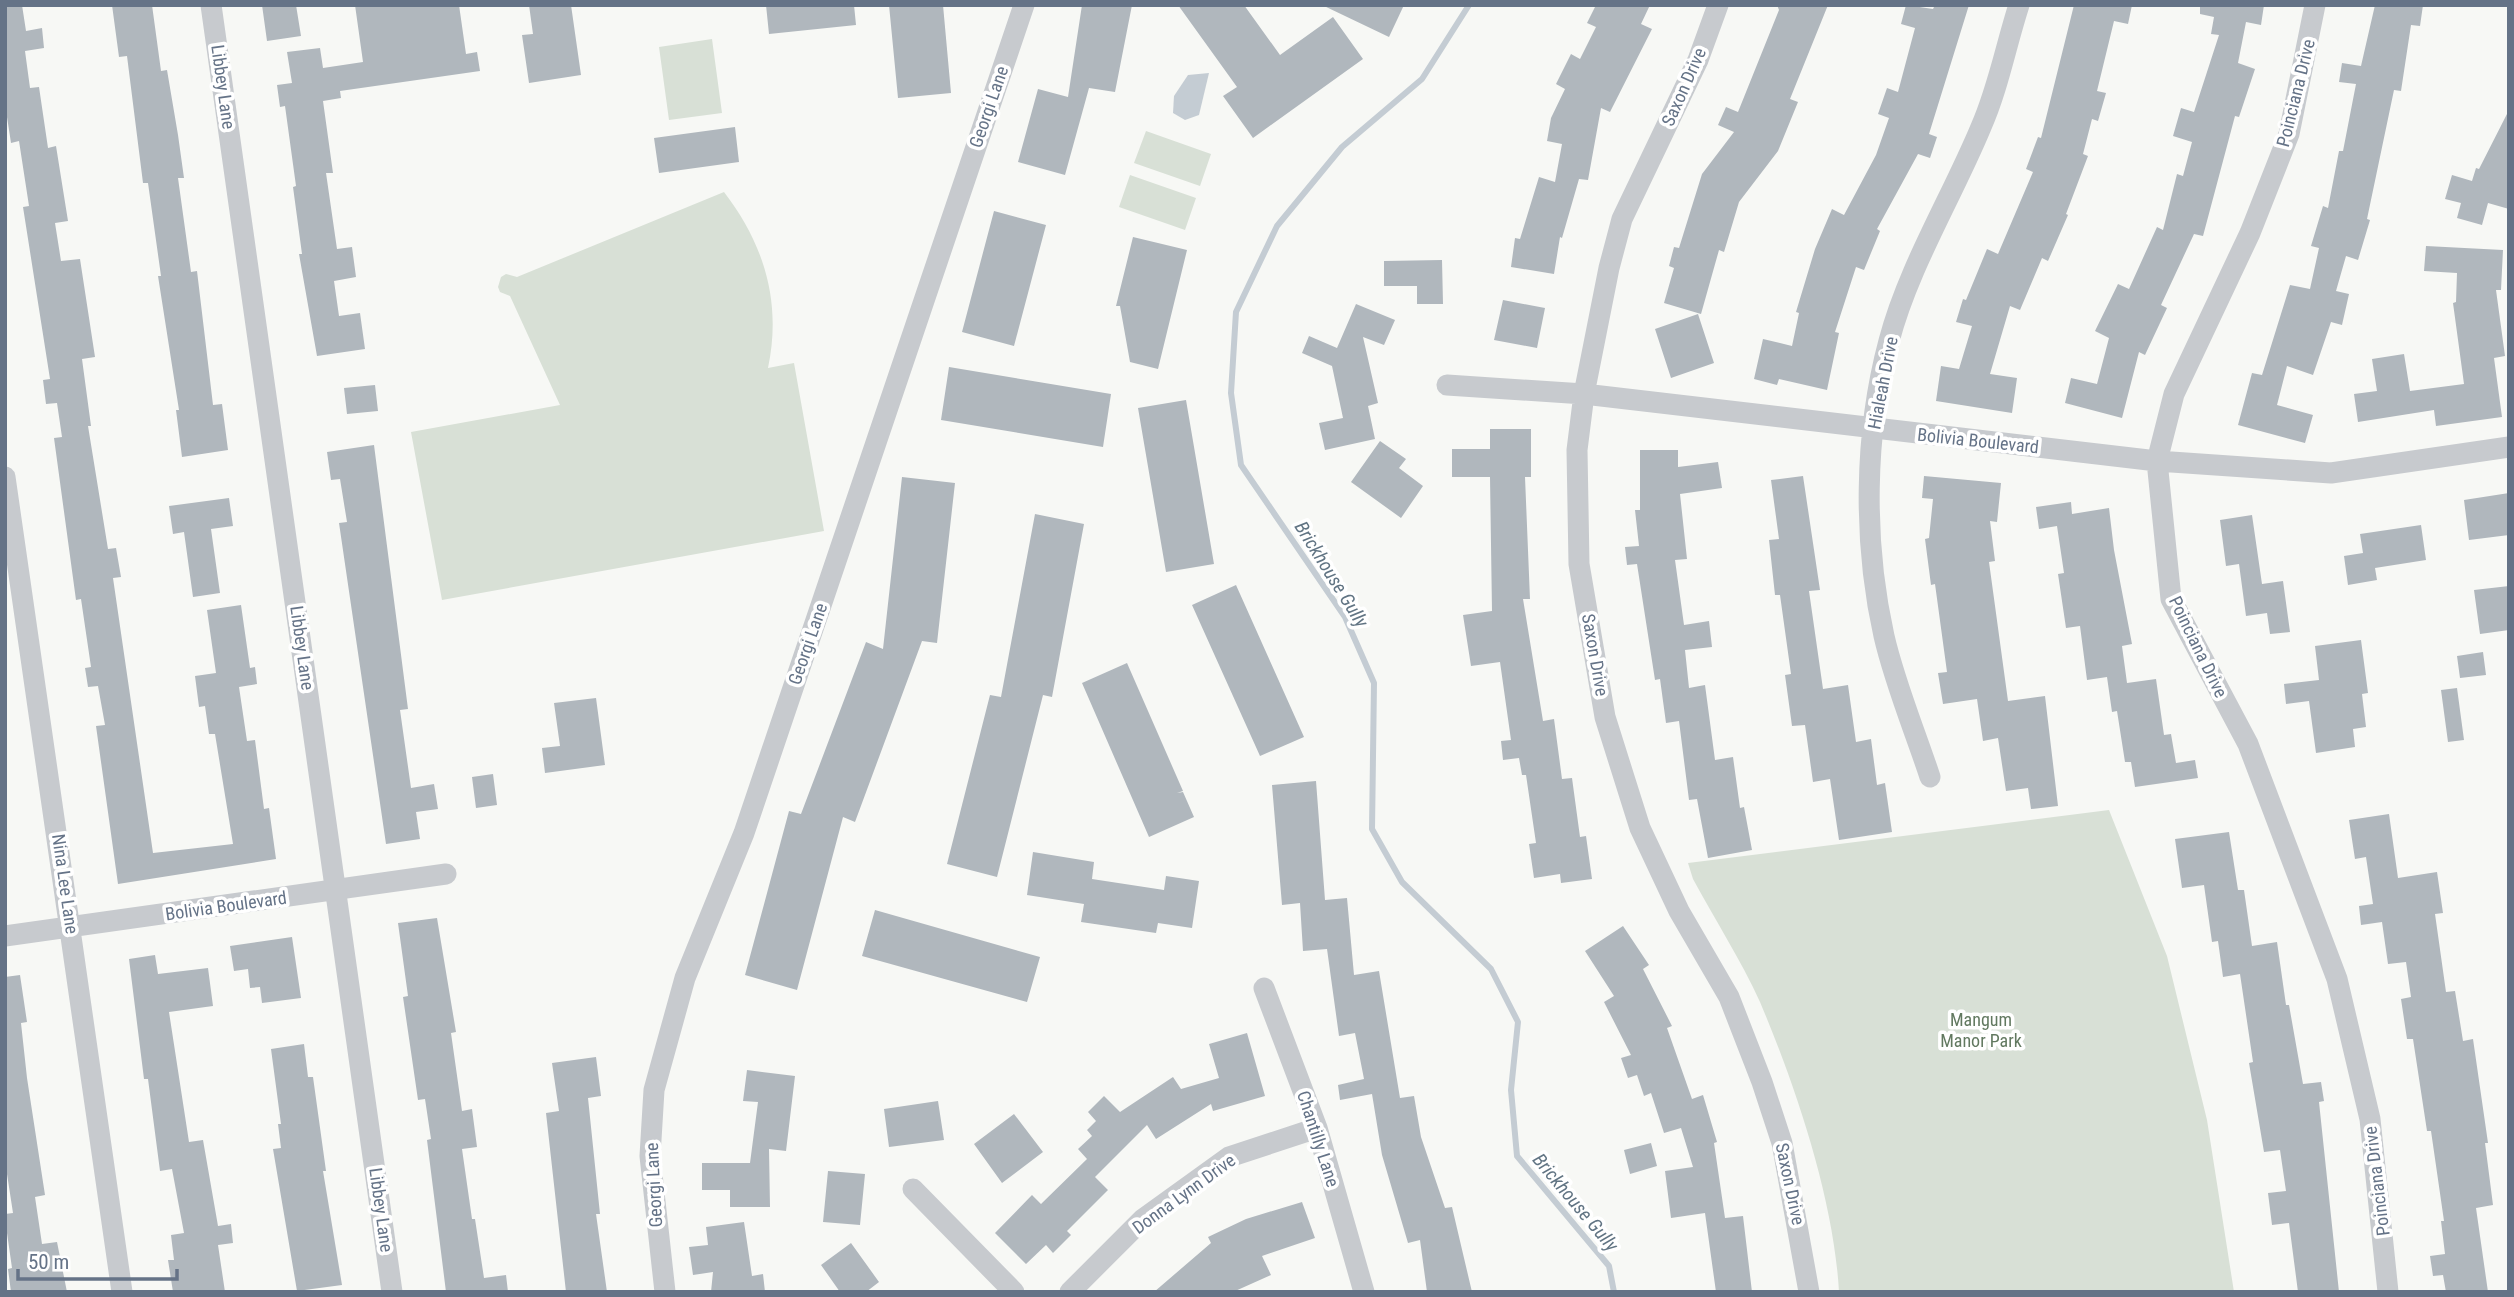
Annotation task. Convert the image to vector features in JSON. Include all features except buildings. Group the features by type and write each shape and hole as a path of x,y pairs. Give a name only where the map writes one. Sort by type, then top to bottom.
{"street":[{"name":"Libbey Lane","path":"211,5 392,1292"},
{"name":"Georgi Lane","path":"665,1292 650,1156 657,1077 685,978 744,833 1024,5"},
{"name":"Saxon Drive","path":"1718,5 1698,60 1622,219 1609,268 1584,394 1577,450 1579,564 1605,717 1640,828 1679,911 1729,997 1762,1083 1782,1143 1807,1268 1809,1292"},
{"name":"Hialeah Drive","path":"1930,778 1885,637 1876,586 1870,506 1873,430 1888,342 1901,305 1983,124 2018,5"},
{"name":"Poinciana Drive","path":"2315,5 2289,134 2250,233 2174,394 2157,461 2171,598 2248,744 2337,979 2370,1119 2388,1292"},
{"name":"Bolivia Boulevard","path":"1447,385 1584,394 1873,430 2157,461 2331,473 2509,447"},
{"name":"Nina Lee Lane","path":"5,477 122,1292"},
{"name":"Bolivia Boulevard","path":"5,936 446,874"},
{"name":"Chantilly Lane","path":"1264,988 1317,1128 1364,1292"},
{"name":"Donna Lynn Drive","path":"1070,1292 1143,1219 1229,1157 1317,1128"},
{"path":"913,1189 1014,1292"}],"green space":[{"path":"712,39 722,113 669,120 659,47"},
{"path":"1146,131 1211,154 1200,186 1134,163"},
{"path":"1130,175 1196,198 1185,230 1119,207"},
{"path":"724,192 750,232 766,275 773,320 768,368 794,363 824,531 442,600 411,432 560,405 510,296 500,292 498,287 501,277 506,274 517,277"},
{"name":"Mangum Manor Park","path":"2109,810 2167,956 2207,1120 2234,1292 1839,1292 1830,1220 1811,1144 1787,1070 1753,986 1693,879 1688,863"}],"shaded area":[{"path":"1209,73 1199,115 1185,120 1173,113 1174,96 1188,75"}],"waterway":[{"name":"Brickhouse Gully","path":"1469,5 1422,79 1342,147 1277,226 1236,312 1231,393 1241,465 1345,617 1374,683 1372,829 1402,882 1491,969 1518,1022 1511,1090 1517,1156 1609,1266 1614,1292"}]}
